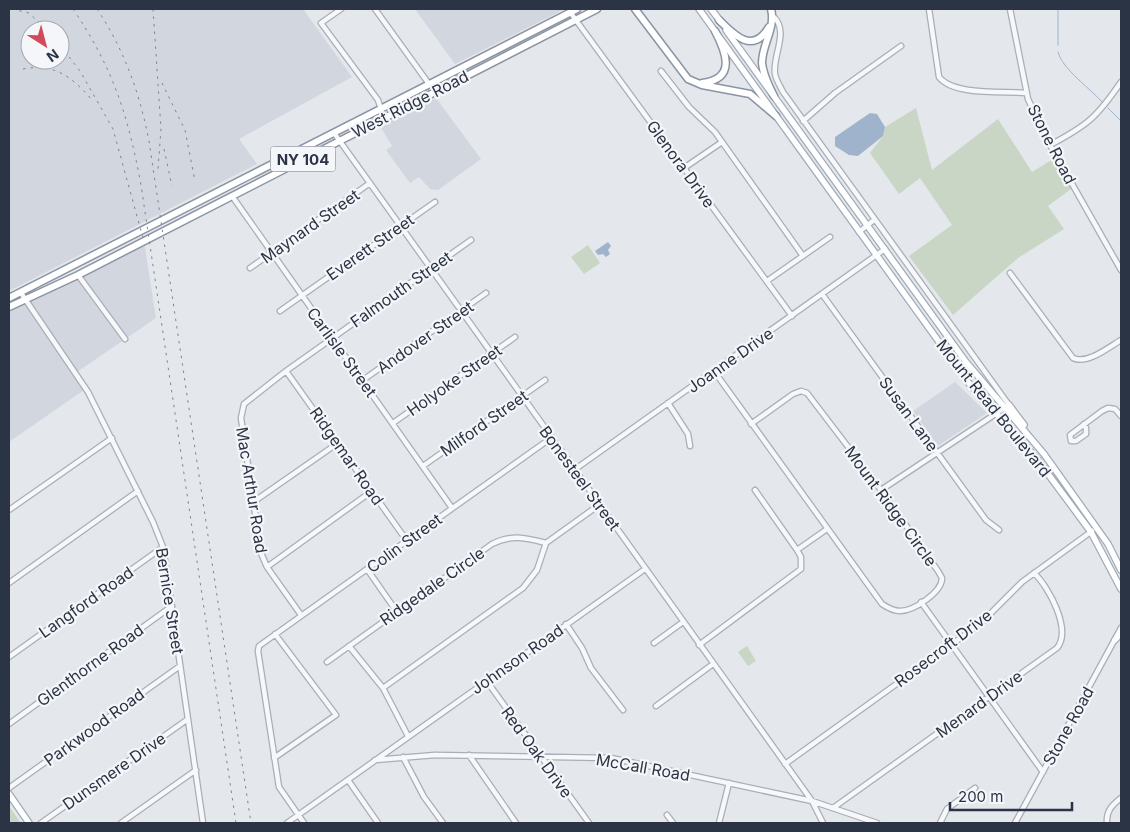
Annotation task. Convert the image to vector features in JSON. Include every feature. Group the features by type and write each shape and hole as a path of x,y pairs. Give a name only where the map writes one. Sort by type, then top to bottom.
{"highway":[{"name":"West Ridge Road","path":"9,298 577,9"},
{"name":"West Ridge Road","path":"9,308 78,275 597,9"},
{"path":"771,9 772,16 762,65 774,96"},
{"path":"637,10 682,73 693,82 750,94 776,116"},
{"path":"719,20 738,38 750,41 764,34 772,16"},
{"path":"693,82 705,83 714,80 725,68 726,56 715,31"}],"main road":[{"name":"Mount Read Boulevard","path":"699,9 968,382 1037,459 1091,532 1121,589"},
{"name":"Mount Read Boulevard","path":"711,9 966,362 1007,406 1038,446 1097,528 1114,554 1121,570"},
{"path":"1115,640 1121,633"},
{"path":"9,794 29,823"}],"street":[{"path":"341,9 321,23 378,100 381,109"},
{"path":"375,9 430,84"},
{"path":"929,9 940,77 945,84 955,89 1026,93"},
{"name":"Stone Road","path":"1010,9 1026,93 1050,145 1121,270"},
{"name":"Glenora Drive","path":"570,12 792,316"},
{"name":"Mount Read Boulevard","path":"772,16 777,22 780,32 775,69 776,79 803,120 1007,406"},
{"path":"803,120 835,93 901,46"},
{"path":"661,71 722,142 803,256"},
{"path":"1050,145 1074,132 1096,116 1121,82"},
{"name":"Bonesteel Street","path":"334,133 812,802 823,823"},
{"path":"684,168 722,142"},
{"name":"Maynard Street","path":"250,268 370,183"},
{"name":"Carlisle Street","path":"232,196 452,508"},
{"name":"Everett Street","path":"280,311 435,202"},
{"path":"859,232 874,220"},
{"path":"767,281 830,237"},
{"name":"Falmouth Street","path":"332,338 471,240"},
{"name":"Joanne Drive","path":"574,470 885,249"},
{"path":"1010,273 1073,358 1080,361 1086,359 1121,340"},
{"path":"78,275 125,339"},
{"name":"Bernice Street","path":"21,293 88,392 138,491 163,547 203,823"},
{"name":"Andover Street","path":"363,380 486,293"},
{"name":"Susan Lane","path":"822,294 986,520 999,530"},
{"name":"Holyoke Street","path":"393,423 515,337"},
{"name":"Mac Arthur Road","path":"301,615 267,567 261,553 252,503 241,418 242,408 246,400 332,338"},
{"name":"Ridgemar Road","path":"286,371 407,541"},
{"name":"Mount Ridge Circle","path":"714,371 751,424 882,604 893,610 903,611 921,602 939,588 942,582 941,575 881,490 807,393 800,391 793,394 751,424"},
{"name":"Milford Street","path":"423,466 545,380"},
{"path":"668,403 688,434 690,446"},
{"path":"881,490 1007,406"},
{"path":"1084,424 1108,408 1115,409 1121,416"},
{"path":"9,510 112,438"},
{"name":"Colin Street","path":"274,758 258,648 301,615 552,438"},
{"path":"252,503 338,443"},
{"path":"700,645 797,574 802,563 797,550 755,490"},
{"path":"9,583 138,491"},
{"path":"267,567 372,492"},
{"path":"383,688 523,588 537,570 546,543 599,505"},
{"name":"Rosecroft Drive","path":"785,764 990,616 1022,582 1097,528"},
{"path":"797,550 827,529"},
{"name":"Ridgedale Circle","path":"327,662 499,540 518,537 546,543"},
{"name":"Langford Road","path":"9,657 163,547"},
{"path":"367,569 397,612"},
{"name":"Johnson Road","path":"390,750 486,680 645,569"},
{"name":"Menard Drive","path":"833,808 1057,648 1062,640 1062,629 1050,594 1034,573"},
{"path":"921,602 1043,772"},
{"name":"Glenthorne Road","path":"9,724 172,606"},
{"path":"654,643 683,622"},
{"path":"566,624 582,648 591,668 623,710"},
{"name":"Stone Road","path":"1015,823 1121,628"},
{"path":"275,634 336,714 274,758 279,787 304,823"},
{"path":"348,646 383,688 408,736"},
{"path":"656,706 714,664"},
{"name":"Parkwood Road","path":"9,788 180,666"},
{"name":"Red Oak Drive","path":"486,680 589,823"},
{"name":"Dunsmere Drive","path":"41,823 188,719"},
{"path":"286,823 390,750 395,755 403,757 424,797 443,823"},
{"path":"469,755 516,823"},
{"name":"McCall Road","path":"375,760 403,757 469,755 611,758 812,802 876,823"},
{"path":"121,823 196,770"},
{"path":"348,780 378,823"},
{"path":"719,823 728,784"},
{"path":"940,823 947,809 975,788"},
{"path":"1107,823 1106,817 1111,806 1121,798"},
{"path":"667,815 673,823"}],"shaded area":[{"path":"9,9 303,9 352,77 239,139 257,164 9,291"},
{"path":"415,9 565,9 455,64"},
{"path":"436,98 481,159 438,190 430,189 419,177 410,183 386,150 392,146 380,126"},
{"path":"144,241 156,318 74,374 84,390 9,442 9,307"},
{"path":"955,382 987,413 938,446 913,411"}],"green space":[{"path":"916,108 932,170 998,119 1032,172 1053,159 1071,189 1048,206 1064,229 1018,258 953,315 909,256 952,225 920,178 899,194 870,153 883,136 885,127"},
{"path":"588,245 600,263 584,274 571,257"},
{"path":"747,646 756,661 748,666 738,652"},
{"path":"9,806 21,823 9,823"}],"water":[{"path":"870,113 877,114 885,127 883,136 858,156 849,155 835,146 835,137"},
{"path":"608,242 611,246 608,250 610,254 606,257 603,254 598,255 595,251"}],"waterway":[{"path":"1058,9 1058,45"},
{"path":"1058,52 1071,72 1103,103"},
{"path":"1108,108 1121,121"}],"railway":[{"path":"12,9 29,13 36,20"},
{"path":"73,9 109,72 131,136 136,160 236,823"},
{"path":"97,9 107,24 130,72 141,106 149,141 251,823"},
{"path":"153,9 161,129 158,169"},
{"path":"70,58 80,71 113,129 143,238"},
{"path":"54,70 70,79 92,100"},
{"path":"162,83 185,130 195,181"},
{"path":"164,149 172,186"}]}
